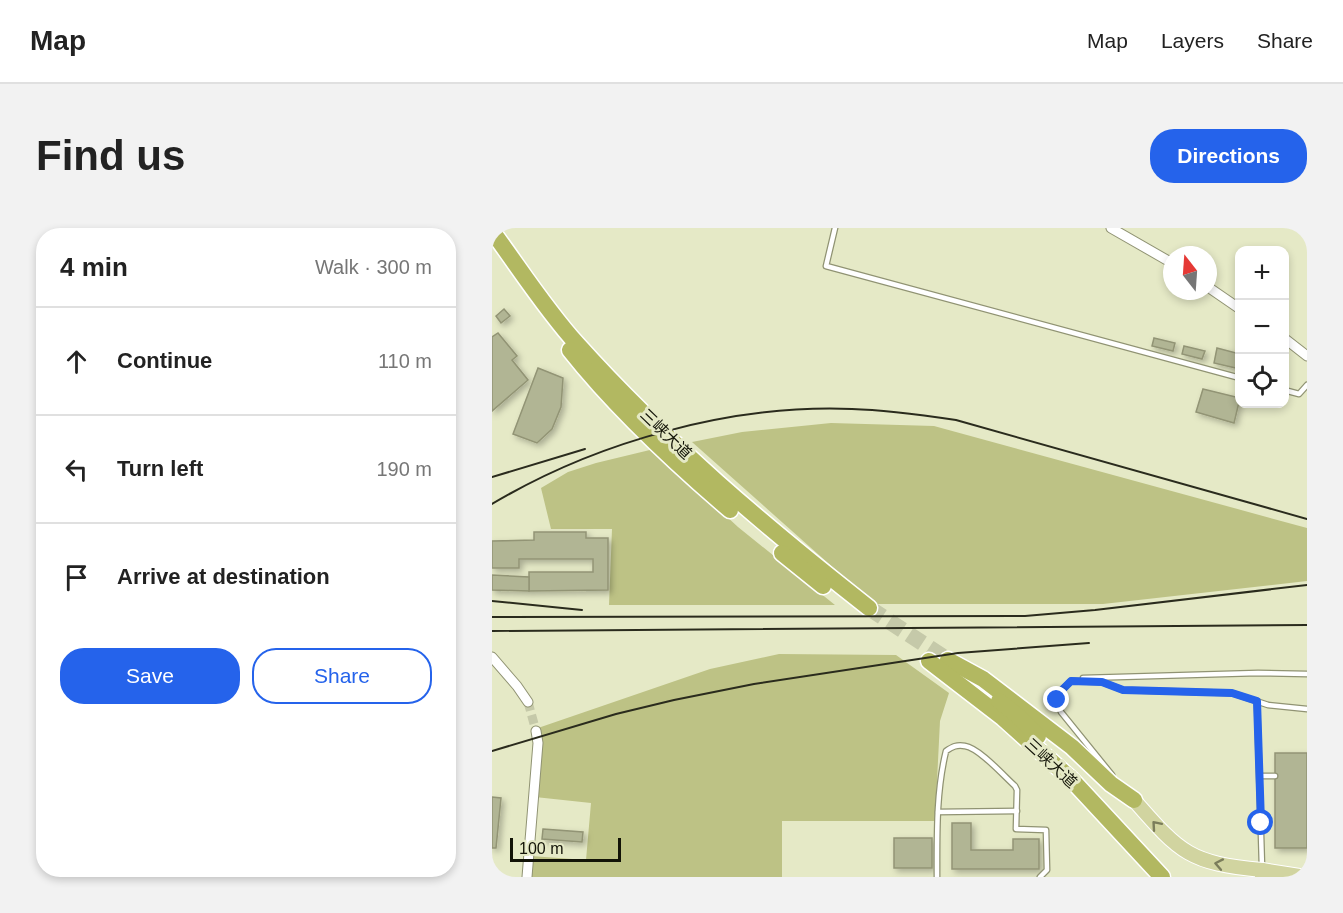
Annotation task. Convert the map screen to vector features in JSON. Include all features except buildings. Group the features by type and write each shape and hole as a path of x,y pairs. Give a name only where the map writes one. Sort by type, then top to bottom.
{"highway":[{"name":"三峡大道","path":"492,231 576,343 635,404 736,500 861,608 794,564 682,467 591,377 492,250"},
{"name":"三峡大道","path":"1134,800 1111,784 1072,747 983,679 948,660 1019,717 1121,818 1174,877"},
{"name":"三峡大道","path":"929,661 1003,718 1062,772 1162,877"}],"main road":[{"path":"1134,800 1163,833 1180,849 1192,856 1221,865 1262,873 1307,877"}],"street":[{"path":"1111,228 1163,257"},
{"path":"1217,293 1235,306"},
{"path":"1289,342 1307,356"},
{"path":"492,657 518,686 528,702"},
{"path":"527,877 538,743 536,731"}],"lane":[{"path":"836,228 826,266 1235,377"},
{"path":"1289,391 1299,394 1307,385"},
{"path":"1134,800 1061,712 1057,700 1062,690 1071,681 1086,677 1108,676 1307,674"},
{"path":"1071,681 1102,682 1123,690 1232,693 1268,705 1307,709"},
{"path":"1257,701 1262,873"},
{"path":"937,877 938,812 942,770 946,751 954,746 966,746 976,751 1015,786 1017,790 1016,829 1046,830 1047,870 1040,877"},
{"path":"1260,776 1275,776"},
{"path":"938,812 1017,812"}],"green space":[{"path":"831,423 934,426 1307,528 1307,581 1103,604 874,604 692,442 742,432"},
{"path":"654,449 738,527 835,605 609,605 612,529 551,529 541,488 568,472"},
{"path":"779,654 896,655 949,693 940,721 935,821 782,821 782,877 530,877 531,856 586,860 591,803 535,797 538,728 710,669"}],"tunnel":[{"path":"869,608 948,660"},
{"path":"528,702 536,731"}],"railway":[{"path":"492,504 575,462 666,431 759,413 806,409 852,409 956,420 1307,519"},
{"path":"492,477 585,449"},
{"path":"492,617 1025,616 1307,585"},
{"path":"492,601 582,610"},
{"path":"492,631 1307,625"},
{"path":"492,751 616,714 754,684 958,653 1089,643"}],"route":[{"path":"1057,700 1062,690 1071,681 1087,680 1102,682 1123,690 1232,693 1257,701 1261,823"}]}
